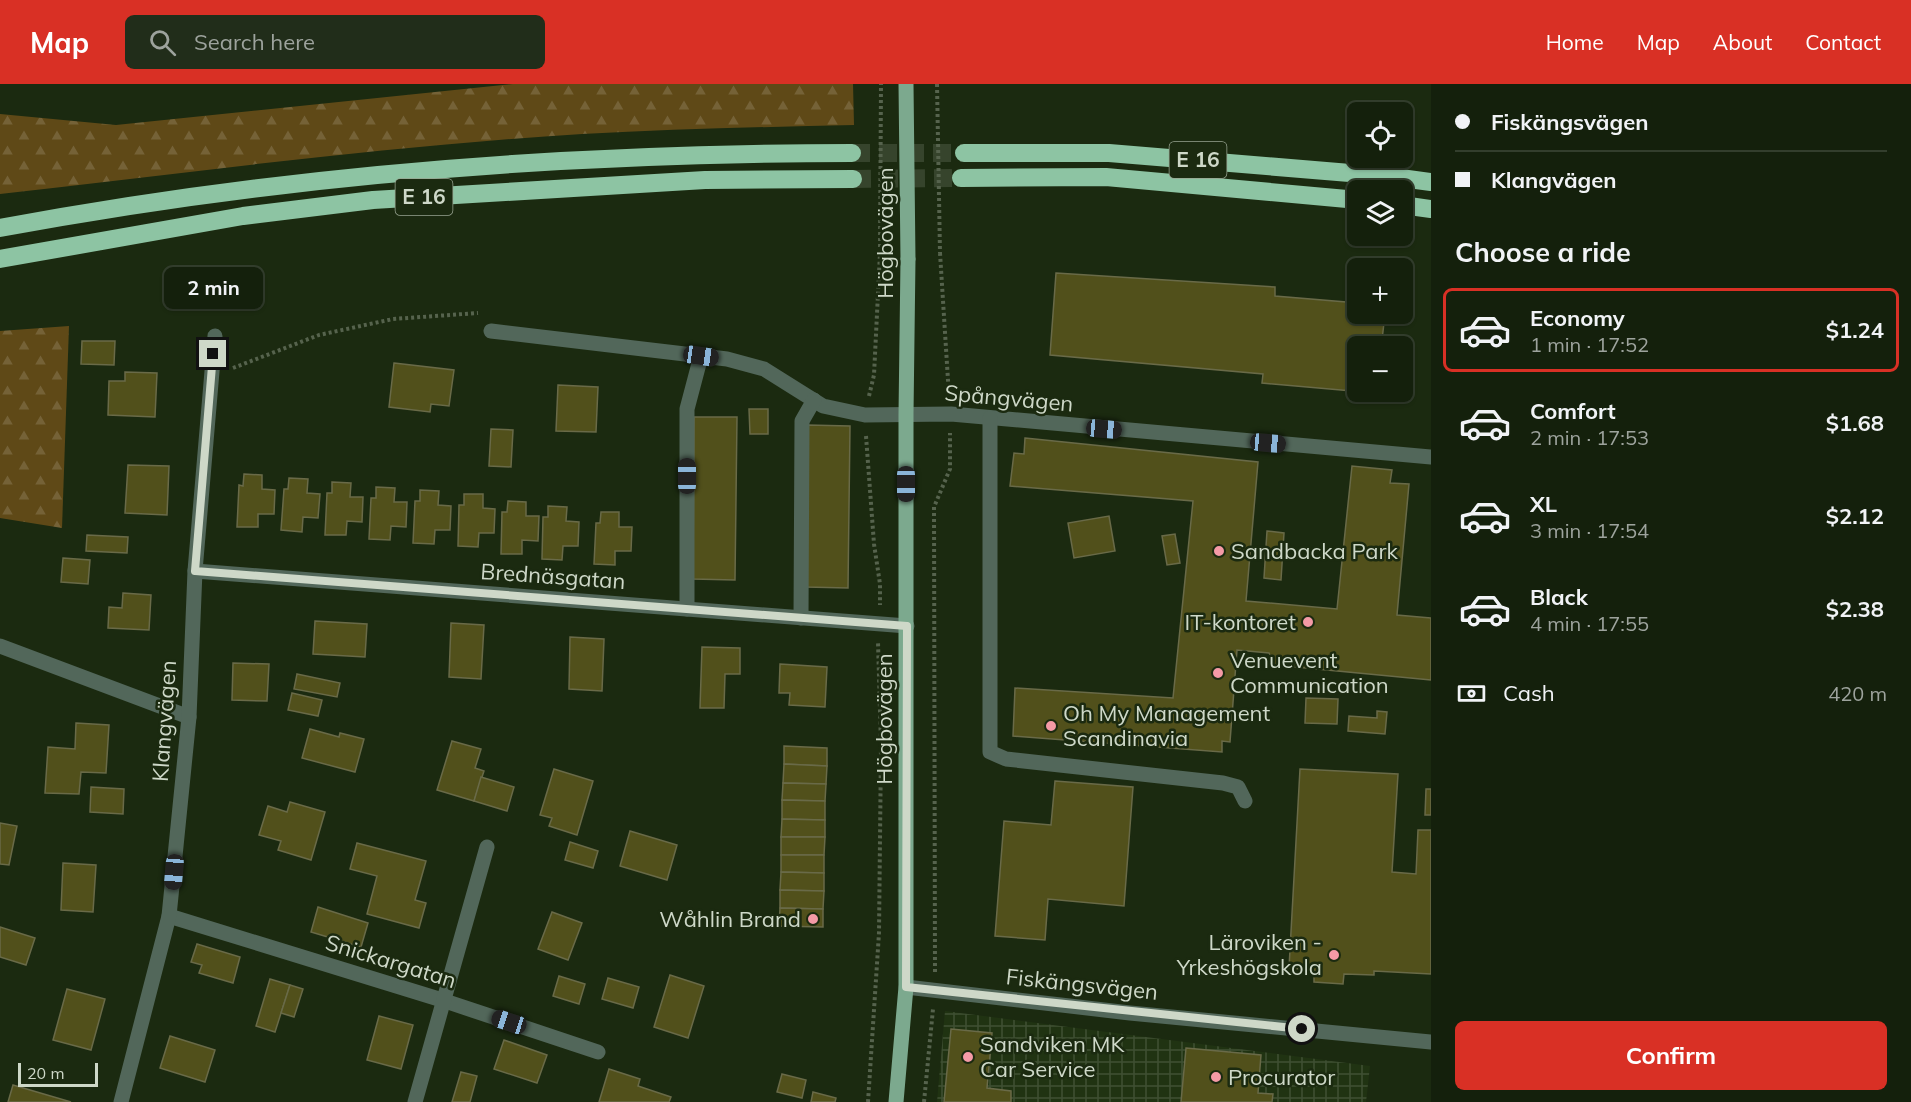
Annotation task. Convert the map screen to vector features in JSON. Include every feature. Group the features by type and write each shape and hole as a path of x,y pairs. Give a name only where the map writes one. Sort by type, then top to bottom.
{"highway":[{"name":"E 16","path":"0,228 252,190 383,176 642,157 852,153"},
{"name":"E 16","path":"964,153 1109,153 1386,176 1431,182"},
{"name":"E 16","path":"961,178 1107,177 1347,199"},
{"name":"E 16","path":"0,259 243,216 373,200 705,180 853,179"},
{"path":"1413,207 1431,209"}],"main road":[{"name":"Högbovägen","path":"896,1102 906,987 908,259 906,84"}],"street":[{"name":"Spångvägen","path":"491,331 701,356 764,369 823,406 865,415 951,414 1431,457"},
{"name":"Klangvägen","path":"121,1102 169,916 189,717 195,571 215,336"},
{"path":"687,609 687,409 701,356"},
{"path":"801,618 802,422 814,400"},
{"path":"990,418 990,752 1006,759 1223,783 1238,787 1245,801"},
{"name":"Brednäsgatan","path":"195,571 907,626"},
{"path":"0,646 189,717"},
{"path":"415,1102 487,847"},
{"name":"Snickargatan","path":"169,916 442,1000 598,1052"},
{"name":"Fiskängsvägen","path":"906,987 1431,1042"}],"path":[{"path":"868,1102 879,933 881,746 880,584 874,544 865,415 874,375 880,254 881,84"},
{"path":"924,1102 934,990 934,507 950,469 951,414 940,253 937,84"},
{"path":"212,372 222,372 319,335 382,321 488,314"}],"shaded area":[{"path":"945,1011 1370,1066 1366,1102 937,1102"}],"green space":[{"path":"513,84 853,84 854,125 650,131 509,139 291,160 0,194 0,114 116,125"},
{"path":"69,326 62,528 0,518 0,331"}],"building":[{"path":"1056,273 1275,287 1275,296 1347,302 1347,324 1384,324 1382,336 1347,336 1347,390 1262,383 1263,374 1050,355"},
{"path":"82,341 115,341 114,365 81,364"},
{"path":"394,363 454,370 449,406 431,404 430,412 389,407"},
{"path":"125,372 157,373 155,417 108,415 109,381 125,381"},
{"path":"558,385 598,387 596,432 556,431"},
{"path":"749,409 768,409 768,434 750,434"},
{"path":"694,417 737,417 735,580 693,579"},
{"path":"807,425 850,426 848,588 806,587"},
{"path":"491,429 513,430 511,467 489,466"},
{"name":"Sandbacka Park","path":"1025,438 1258,462 1246,601 1337,609 1352,466 1392,470 1390,483 1409,484 1397,615 1431,618 1431,680 1275,665 1269,653 1237,650 1230,742 1222,741 1222,752 1013,736 1015,688 1173,698 1193,501 1010,486 1014,453 1024,454"},
{"path":"128,465 169,466 167,515 125,513"},
{"path":"244,474 262,475 262,489 275,490 274,514 258,514 258,527 237,527 239,485 243,486"},
{"path":"289,478 308,479 307,493 320,494 318,518 303,517 302,532 281,530 284,489 288,489"},
{"path":"332,482 351,483 350,497 363,497 362,522 347,521 346,535 325,535 327,493 332,493"},
{"path":"376,487 395,488 394,502 407,502 406,527 391,526 390,540 369,539 371,498 376,498"},
{"path":"420,490 439,491 438,505 451,506 450,530 435,530 434,544 413,543 415,501 420,501"},
{"path":"464,494 483,494 483,508 495,509 494,533 479,533 478,547 458,546 459,505 464,505"},
{"path":"508,501 526,502 526,516 539,516 538,541 522,540 522,554 501,554 502,512 507,512"},
{"path":"548,506 567,507 566,521 579,522 578,546 563,546 562,560 542,559 543,517 548,517"},
{"path":"601,512 619,512 619,527 632,527 631,551 615,551 615,565 594,564 596,523 600,523"},
{"path":"1109,516 1115,551 1074,558 1068,523"},
{"path":"1267,531 1284,533 1281,580 1264,578"},
{"path":"1175,534 1180,563 1167,565 1162,536"},
{"path":"87,535 128,537 127,553 86,551"},
{"path":"63,558 90,560 88,584 61,582"},
{"path":"123,593 151,595 149,630 108,628 109,607 122,608"},
{"path":"315,621 367,624 365,657 313,654"},
{"path":"451,623 484,625 481,679 449,677"},
{"path":"570,637 604,639 602,691 569,689"},
{"path":"702,647 740,648 740,674 725,674 724,708 700,708"},
{"path":"233,663 269,664 267,701 232,700"},
{"path":"780,664 827,667 825,707 789,705 790,693 779,693"},
{"path":"297,674 340,683 337,697 294,689"},
{"path":"292,693 322,700 318,716 288,710"},
{"path":"1306,698 1338,699 1337,724 1305,723"},
{"path":"1377,711 1387,712 1385,734 1348,731 1349,716 1377,718"},
{"path":"76,723 109,725 106,773 81,772 79,794 45,793 48,747 75,749"},
{"path":"310,729 339,737 340,733 364,739 355,772 302,758"},
{"path":"452,741 481,749 475,768 484,771 474,801 437,790"},
{"path":"784,746 827,748 827,766 784,764"},
{"path":"784,764 827,766 826,784 783,783"},
{"path":"554,769 593,781 577,835 549,826 552,818 540,815"},
{"path":"1300,769 1398,774 1392,872 1416,874 1418,830 1431,830 1431,974 1374,971 1374,975 1344,974 1343,984 1314,982 1314,970 1289,968"},
{"path":"481,777 514,787 507,811 474,801"},
{"path":"1055,781 1133,787 1124,906 1048,899 1045,940 995,936 1004,821 1051,825"},
{"path":"783,783 826,784 825,801 782,800"},
{"path":"91,787 124,789 123,814 90,812"},
{"path":"1426,789 1431,789 1431,815 1425,815"},
{"path":"782,800 825,801 825,820 782,819"},
{"path":"290,802 325,812 311,860 278,850 281,841 259,835 268,806 287,812"},
{"path":"782,819 825,820 825,837 781,837"},
{"path":"0,823 17,826 9,865 0,864"},
{"path":"630,831 677,845 667,880 620,866"},
{"path":"781,837 825,837 824,855 781,855"},
{"path":"570,842 598,851 593,868 565,860"},
{"path":"357,843 426,861 415,900 426,903 419,928 367,914 377,876 350,869"},
{"path":"781,855 824,855 824,873 781,872"},
{"path":"63,863 96,865 93,912 61,910"},
{"path":"781,872 824,873 824,891 780,890"},
{"path":"780,890 824,891 823,909 780,908"},
{"path":"318,907 368,923 361,947 311,932"},
{"path":"780,908 823,909 823,927 779,926"},
{"path":"552,912 582,923 568,960 538,949"},
{"path":"0,927 35,938 26,965 0,957"},
{"path":"197,944 240,957 233,983 199,973 202,965 191,962"},
{"path":"670,975 704,986 688,1038 654,1027"},
{"path":"559,976 585,984 579,1004 553,996"},
{"path":"608,978 639,987 633,1008 602,999"},
{"path":"270,979 290,985 275,1032 256,1026"},
{"path":"290,985 303,989 294,1017 281,1013"},
{"path":"67,989 105,999 91,1050 53,1040"},
{"path":"379,1016 413,1025 401,1069 367,1060"},
{"path":"951,1029 992,1033 987,1088 1011,1091 1011,1102 944,1102"},
{"path":"170,1036 215,1050 205,1082 160,1068"},
{"path":"504,1040 547,1055 537,1083 494,1069"},
{"path":"1186,1048 1261,1055 1258,1093 1273,1094 1272,1102 1181,1102"},
{"path":"609,1069 640,1079 638,1086 671,1097 669,1102 599,1102"},
{"path":"461,1072 477,1076 470,1102 452,1102"},
{"path":"782,1074 806,1080 802,1098 777,1092"},
{"path":"13,1085 71,1102 8,1102"},
{"path":"813,1092 836,1098 835,1102 811,1102"}],"tunnel":[{"path":"852,153 964,153"},
{"path":"853,179 961,178"}],"place":[{"name":"Sandbacka Park","path":"1219,551"},
{"name":"IT-kontoret","path":"1308,622"},
{"name":"Venuevent Communication","path":"1218,673"},
{"name":"Oh My Management Scandinavia","path":"1051,726"},
{"name":"Wåhlin Brand","path":"813,919"},
{"name":"Läroviken - Yrkeshögskola","path":"1334,955"},
{"name":"Sandviken MK Car Service","path":"968,1057"},
{"name":"Procurator","path":"1216,1077"}],"route":[{"path":"213,354 195,571 907,626 906,987 1302,1029"}]}
